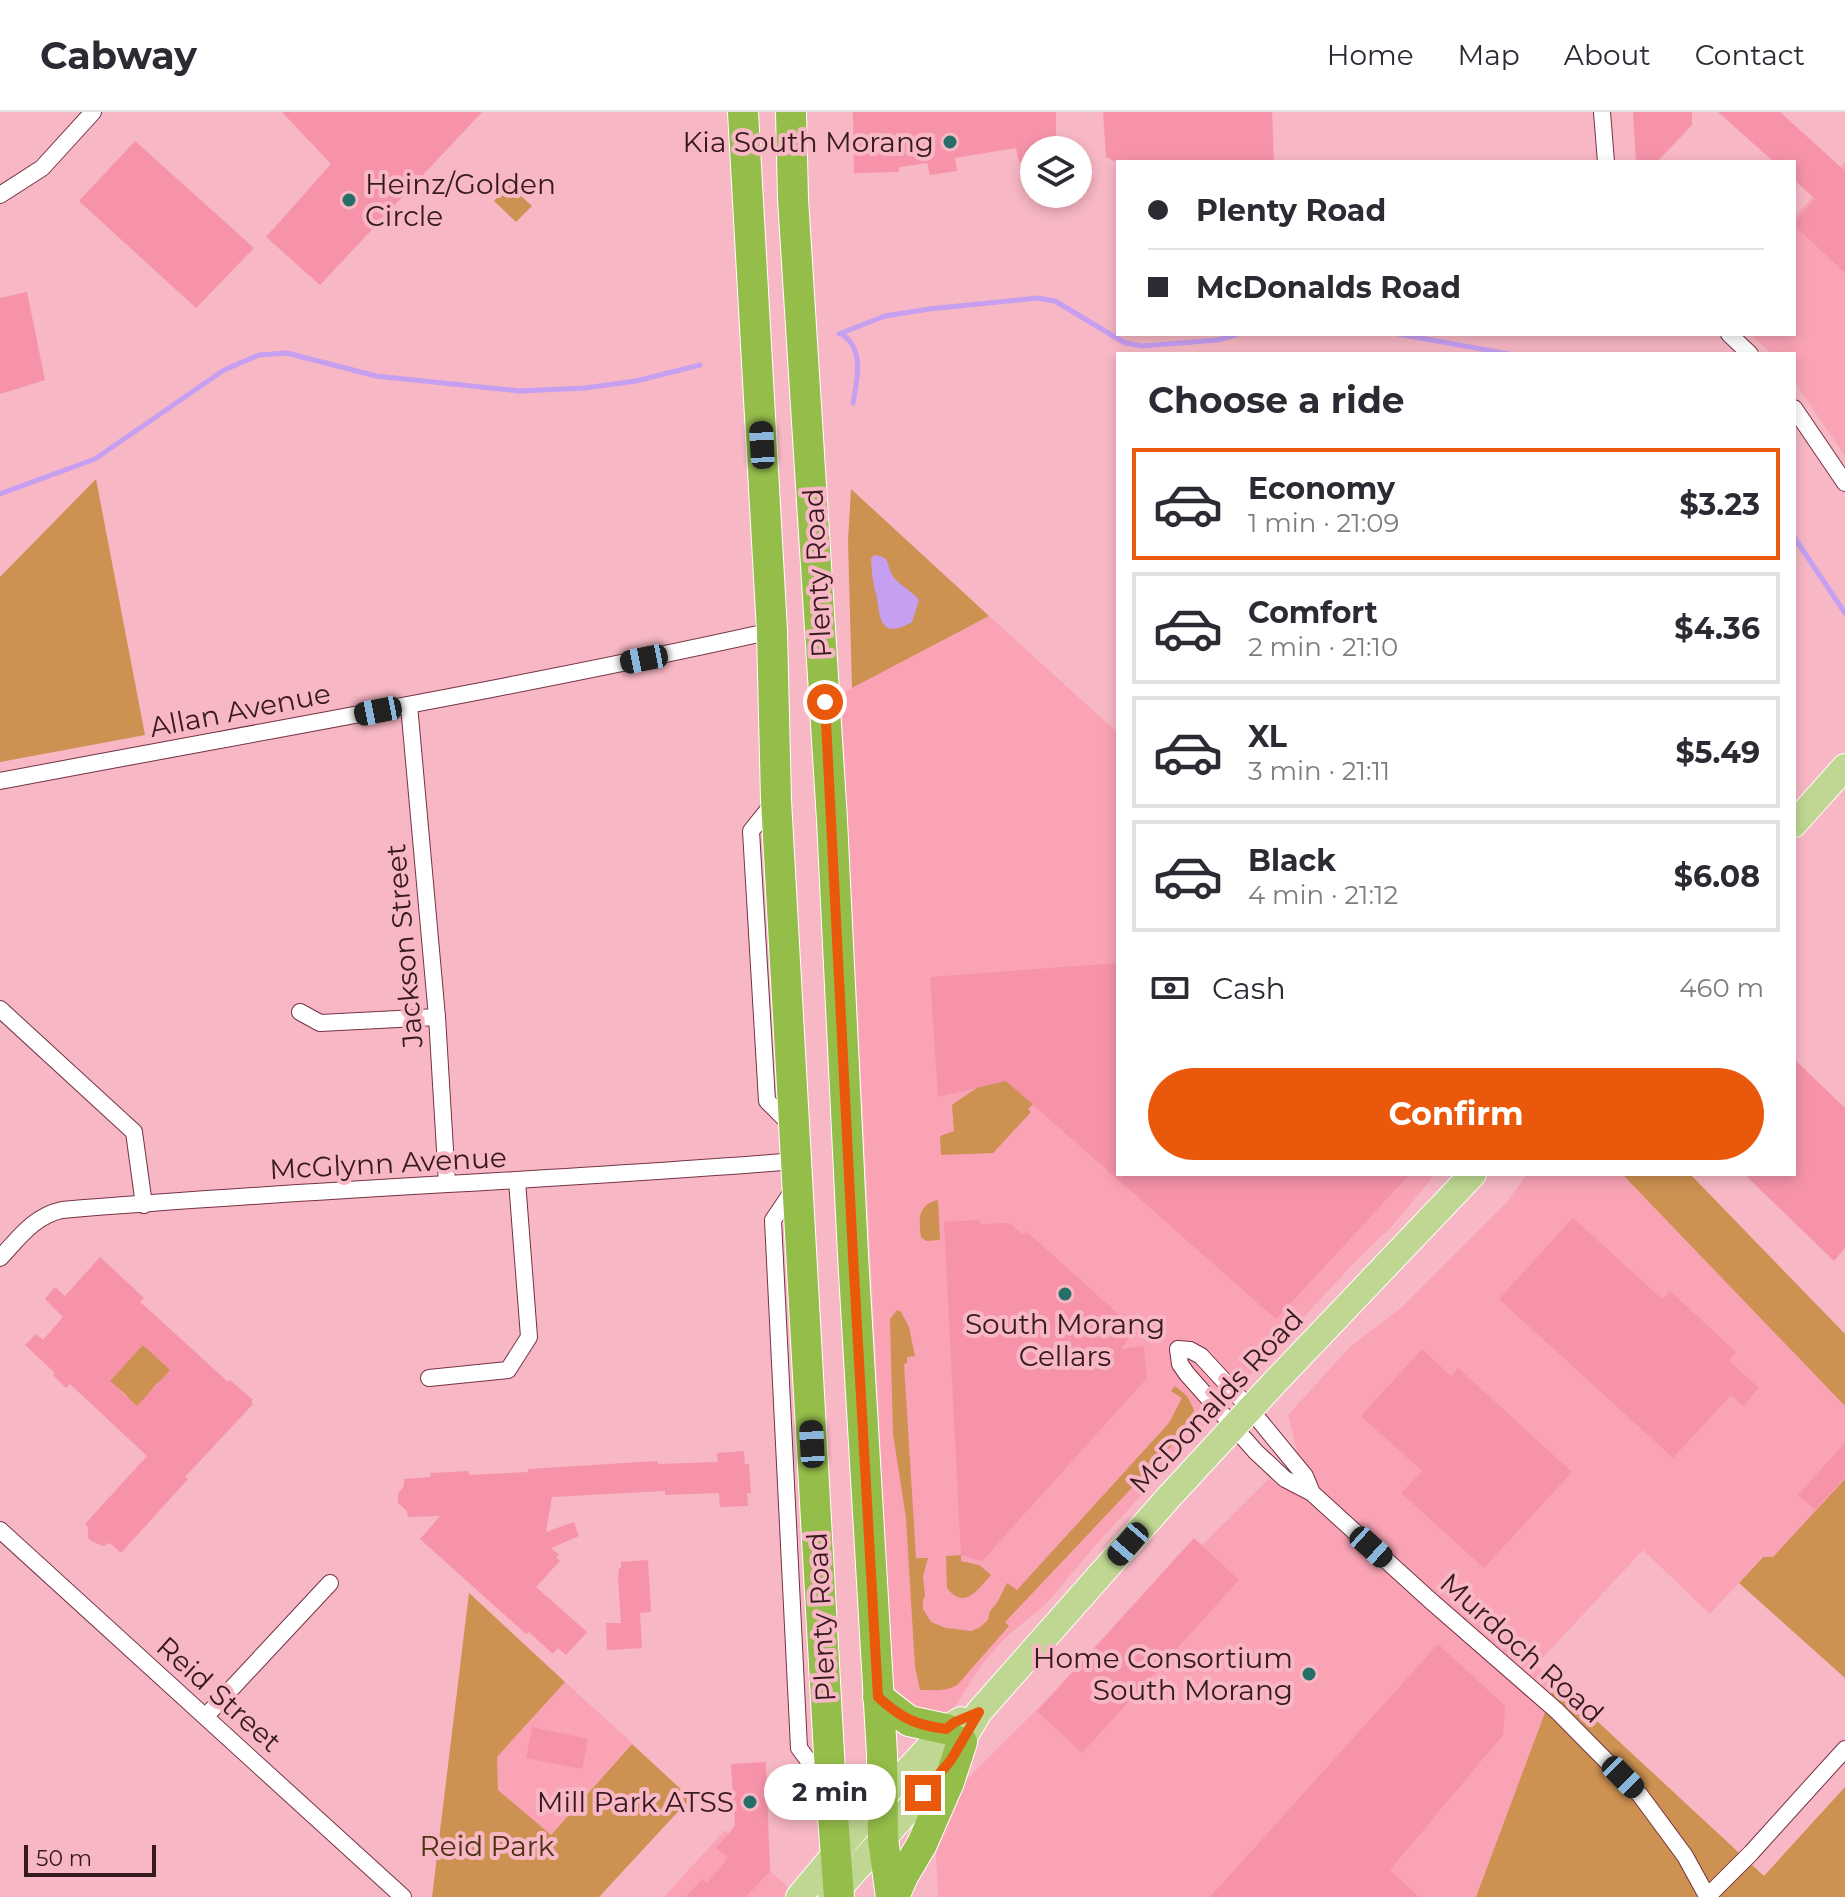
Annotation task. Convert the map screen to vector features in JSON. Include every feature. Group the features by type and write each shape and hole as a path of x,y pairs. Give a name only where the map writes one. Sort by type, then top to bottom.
{"highway":[{"name":"Plenty Road","path":"743,112 772,631 776,800 836,1894"},
{"name":"Plenty Road","path":"791,112 793,199 832,820 882,1754 883,1839 892,1897"},
{"path":"750,250 765,215 776,205 793,199"},
{"path":"802,1261 853,1255"},
{"path":"878,1697 909,1721 954,1736 949,1782 920,1849 892,1897"}],"main road":[{"path":"1796,822 1845,767"},
{"name":"McDonalds Road","path":"836,1894 942,1771 954,1736 955,1722 979,1712 1242,1418 1471,1176"},
{"name":"McDonalds Road","path":"799,1897 881,1799 954,1736"}],"street":[{"path":"0,195 42,168 93,112"},
{"path":"1602,112 1606,160"},
{"path":"1731,336 1748,352"},
{"path":"1796,411 1845,483"},
{"name":"Allan Avenue","path":"0,781 703,648 772,631"},
{"name":"Jackson Street","path":"409,705 437,1017 447,1183"},
{"path":"0,1009 134,1132 144,1205"},
{"path":"300,1012 320,1023 437,1017"},
{"name":"McGlynn Avenue","path":"0,1258 30,1226 49,1213 62,1210 447,1183 797,1172"},
{"name":"Plenty Road","path":"797,1172 773,1220 799,1748 831,1790"},
{"path":"429,1378 508,1370 529,1337 517,1181"},
{"name":"Murdoch Road","path":"1242,1418 1305,1476 1312,1493"},
{"name":"Murdoch Road","path":"1242,1418 1285,1479 1312,1493 1557,1711 1640,1795 1685,1856 1707,1896"},
{"name":"Plenty Road","path":"787,1494 812,1444"},
{"name":"Reid Street","path":"0,1530 403,1897"},
{"path":"206,1716 330,1583"},
{"path":"1707,1896 1751,1853 1845,1749"}],"shaded area":[{"path":"1845,162 1845,456 1796,384 1796,352 1770,352 1752,336 1796,336 1796,215"},
{"path":"874,555 886,559 894,578 919,600 912,622 903,627 889,628 882,621 873,579 871,559"},
{"path":"989,616 1116,731 1116,1176 1433,1176 1394,1224 1300,1321 1046,1604 1006,1637 982,1664 956,1705 938,1715 921,1715 898,1696 893,1683 841,694"},
{"path":"1526,1176 1624,1176 1845,1406 1845,1479 1773,1558 1762,1557 1710,1614 1643,1550 1536,1665 1556,1683 1476,1897 938,1897 936,1853 962,1784 1297,1451 1288,1415 1350,1347 1402,1307 1507,1202"},
{"path":"565,1682 632,1743 550,1836 498,1790 497,1757"},
{"path":"725,1830 792,1891 788,1897 664,1897"}],"green space":[{"path":"509,185 532,206 516,222 494,201"},
{"path":"96,479 145,735 0,762 0,577"},
{"path":"851,489 989,616 852,688 848,541"},
{"path":"1011,1080 1035,1102 1028,1109 1031,1112 993,1153 941,1155 940,1136 954,1131 952,1105 985,1082"},
{"path":"1624,1176 1692,1176 1845,1334 1845,1406"},
{"path":"938,1200 940,1240 926,1241 921,1237 921,1214 926,1205"},
{"path":"897,1310 909,1327 915,1356 907,1357 904,1364 916,1558 928,1558 923,1576 923,1609 931,1622 946,1628 971,1631 979,1628 988,1620 1007,1583 1017,1590 1169,1423 1182,1398 1171,1391 1175,1386 1187,1396 1194,1410 1181,1436 1005,1622 1009,1626 958,1684 945,1689 920,1690 915,1667 906,1518 893,1434 890,1319"},
{"path":"119,1321 173,1370 161,1384 158,1382 138,1410 125,1394 112,1383 109,1385 95,1346 120,1370 133,1355"},
{"path":"1845,1479 1845,1678 1739,1583 1763,1557 1773,1557"},
{"path":"961,1555 961,1561 979,1565 991,1575 965,1598 954,1595 947,1588 946,1556"},
{"name":"Reid Park","path":"469,1593 565,1682 497,1757 498,1790 551,1835 632,1744 697,1804 693,1809 686,1803 599,1897 432,1897"},
{"path":"1556,1683 1764,1876 1845,1787 1845,1897 1476,1897"}],"building":[{"name":"Heinz/Golden Circle","path":"282,112 482,112 320,285 266,237 331,164"},
{"name":"Kia South Morang","path":"853,112 1056,112 1056,136 1020,136 1020,162 1016,148 955,158 957,171 930,175 927,163 900,167 898,172 854,173"},
{"path":"1103,112 1272,112 1274,160 1116,162 1106,157"},
{"path":"1633,112 1692,112 1692,125 1659,160 1636,160"},
{"path":"1718,112 1780,112 1845,171 1845,273 1796,227 1796,220 1815,199 1796,182 1796,160 1772,160"},
{"path":"135,141 254,248 196,308 79,201"},
{"path":"27,292 45,380 0,394 0,298"},
{"path":"1116,963 1116,1176 1408,1176 1276,1319 1006,1081 938,1097 930,977"},
{"path":"1796,1061 1845,1108 1845,1248 1834,1261 1746,1176 1796,1176"},
{"path":"1573,1218 1662,1299 1670,1291 1736,1352 1729,1361 1759,1388 1743,1406 1731,1395 1673,1458 1499,1299"},
{"path":"979,1220 980,1224 1010,1223 1023,1235 1026,1231 1135,1329 1121,1349 1144,1346 1147,1378 982,1561 961,1555 944,1222"},
{"path":"100,1257 144,1298 140,1302 228,1382 230,1380 253,1400 253,1404 185,1477 188,1479 121,1553 110,1543 103,1546 91,1541 85,1524 147,1456 70,1384 66,1388 25,1345 36,1334 43,1340 63,1317 45,1299 55,1287 65,1296","holes":["143,1345 170,1370 137,1406 110,1381"]},
{"path":"1422,1349 1451,1376 1458,1368 1572,1472 1484,1568 1401,1493 1422,1471 1361,1416"},
{"path":"1845,1443 1845,1477 1815,1510 1798,1495"},
{"path":"744,1451 745,1464 749,1464 751,1493 747,1493 748,1506 720,1507 719,1493 665,1495 665,1491 552,1497 546,1532 574,1522 579,1536 551,1548 559,1555 556,1557 560,1561 536,1587 587,1632 566,1655 558,1648 553,1654 529,1632 526,1634 420,1539 440,1516 408,1517 407,1511 398,1503 404,1479 431,1477 430,1473 469,1471 469,1475 657,1461 658,1464 718,1462 717,1453"},
{"path":"1194,1538 1239,1580 1082,1753 1037,1711"},
{"path":"648,1560 651,1612 640,1613 642,1648 607,1650 606,1623 621,1623 618,1577 621,1562"},
{"path":"1438,1644 1505,1706 1503,1735 1390,1870 1419,1897 1210,1897"},
{"path":"532,1727 588,1739 582,1769 526,1758"},
{"path":"766,1762 770,1871 746,1897 686,1897 702,1879 707,1883 728,1858 716,1848 735,1826 731,1764"}],"waterway":[{"path":"839,334 885,316 1037,298 1055,301 1125,343 1143,346 1218,340 1231,336"},
{"path":"842,334 854,348 857,357 853,403"},
{"path":"1409,336 1498,352"},
{"path":"0,494 95,459 224,370 259,355 287,353 376,376 519,391 585,388 636,381 700,365"},
{"path":"1796,540 1845,613"}],"place":[{"name":"Kia South Morang","path":"950,142"},
{"name":"Heinz/Golden Circle","path":"349,200"},
{"name":"South Morang Cellars","path":"1065,1294"},
{"name":"Home Consortium South Morang","path":"1309,1674"},
{"name":"Mill Park ATSS","path":"750,1802"}],"route":[{"path":"825,702 878,1697 909,1721 931,1727 946,1729 979,1712 951,1760 923,1793"}]}
